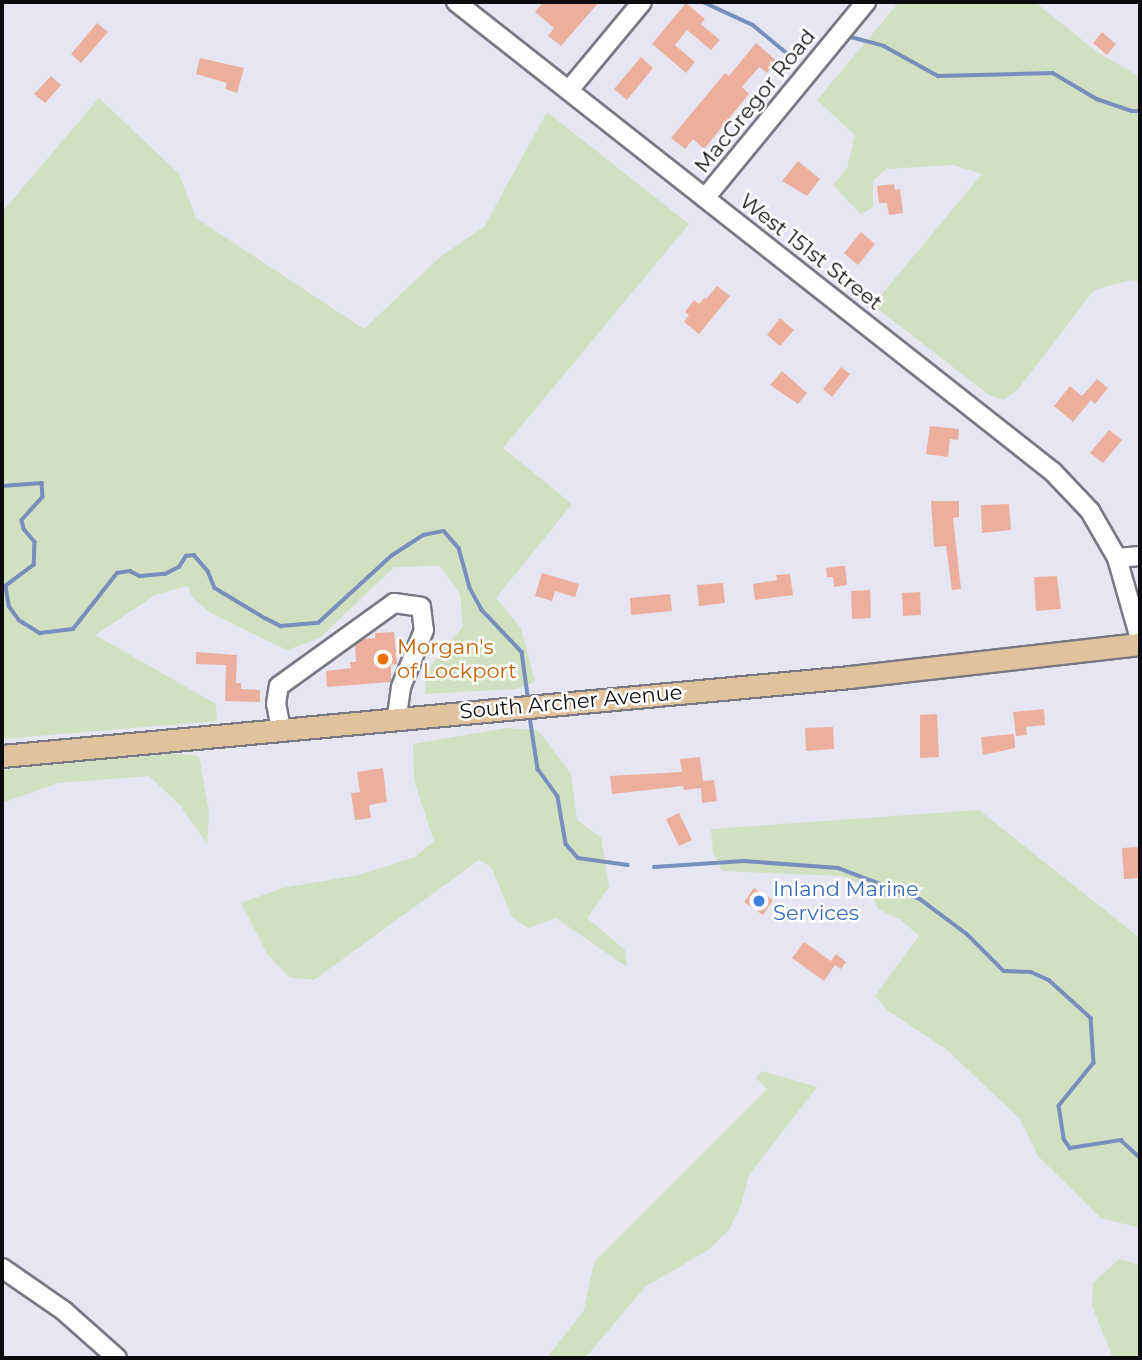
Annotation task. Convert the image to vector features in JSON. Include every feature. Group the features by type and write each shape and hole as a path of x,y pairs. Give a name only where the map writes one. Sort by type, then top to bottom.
{"main road":[{"name":"South Archer Avenue","path":"2,756 397,717 850,677 1140,641"}],"street":[{"name":"West 151st Street","path":"456,2 1053,472 1090,511 1117,558 1140,641"},
{"path":"569,90 642,2"},
{"name":"MacGregor Road","path":"705,198 866,2"},
{"path":"1117,558 1140,555"},
{"path":"281,729 276,704 279,686 394,603 421,607 424,630 401,687 397,717"},
{"path":"2,1268 64,1311 117,1358"}],"green space":[{"path":"899,2 1035,2 1097,52 1140,77 1140,282 1131,280 1094,290 1018,389 1004,400 989,395 873,305 982,174 953,165 886,169 873,181 873,207 861,214 833,185 847,168 855,135 817,100"},
{"path":"99,98 179,174 196,218 364,329 440,257 484,227 547,112 689,224 503,448 572,504 496,598 521,628 535,682 516,689 425,694 426,672 463,626 460,594 440,566 394,567 320,638 287,650 211,613 193,598 188,586 155,595 95,635 216,704 217,721 2,739 2,212"},
{"path":"506,728 538,730 571,774 577,820 601,837 609,887 587,918 625,950 627,967 556,918 528,928 512,917 491,867 479,860 314,980 289,977 267,954 241,903 282,888 359,875 415,857 434,841 414,780 413,744"},
{"path":"161,752 199,756 209,812 207,844 180,805 149,776 58,783 2,803 2,770"},
{"path":"979,810 1140,938 1140,1228 1101,1218 1038,1156 1020,1119 947,1050 887,1010 875,996 919,936 901,920 878,909 869,887 841,876 722,871 713,852 711,829"},
{"path":"762,1071 817,1087 749,1175 740,1208 729,1230 708,1250 645,1287 585,1358 547,1358 584,1310 594,1262 767,1089 756,1078"},
{"path":"1119,1259 1140,1265 1140,1358 1113,1358 1092,1306 1093,1283"}],"building":[{"path":"543,2 599,2 561,46 548,36 554,28 535,12"},
{"path":"686,3 705,19 701,24 720,40 711,50 687,30 675,45 695,62 686,73 652,44"},
{"path":"97,23 108,32 81,63 71,54"},
{"path":"1102,32 1116,44 1107,55 1093,43"},
{"path":"756,43 777,61 767,73 759,67 742,87 749,94 704,149 693,139 685,149 671,138 725,73 729,76"},
{"path":"641,57 653,68 627,100 614,89"},
{"path":"200,58 244,68 237,93 225,89 227,83 196,74"},
{"path":"51,76 61,85 45,103 34,94"},
{"path":"798,161 820,179 807,196 782,181"},
{"path":"894,184 895,190 900,189 903,213 889,215 887,203 879,203 877,186"},
{"path":"861,232 875,244 858,265 844,253"},
{"path":"717,286 730,296 699,334 684,322 689,315 685,312 694,300 699,304"},
{"path":"780,318 794,330 780,346 767,335"},
{"path":"841,367 850,374 832,397 823,389"},
{"path":"782,371 807,393 798,404 770,385"},
{"path":"1097,379 1108,388 1095,404 1091,400 1073,422 1054,406 1070,386 1082,396"},
{"path":"930,426 959,429 958,440 950,439 948,457 926,454"},
{"path":"1109,430 1122,440 1103,463 1090,453"},
{"path":"931,501 959,501 959,517 953,518 961,589 952,590 946,546 934,547"},
{"path":"1009,504 1011,530 982,533 981,505"},
{"path":"845,566 847,585 834,587 833,577 827,577 826,568"},
{"path":"542,573 579,584 575,597 555,591 552,601 535,596"},
{"path":"790,574 793,595 755,600 753,584 777,580 776,575"},
{"path":"1057,576 1061,609 1036,611 1034,577"},
{"path":"723,583 725,603 699,606 697,585"},
{"path":"870,590 871,618 852,619 851,591"},
{"path":"920,592 921,615 903,616 902,593"},
{"path":"670,594 672,611 631,615 630,598"},
{"name":"Morgan's of Lockport","path":"394,632 397,664 391,665 391,682 327,687 326,671 351,668 350,662 356,662 355,645 363,639 375,638 375,633"},
{"path":"196,652 237,655 236,683 241,683 241,689 260,690 260,702 225,701 226,665 196,664"},
{"path":"1044,709 1045,725 1026,727 1027,735 1016,736 1013,712"},
{"path":"937,714 939,757 920,758 920,715"},
{"path":"833,727 834,749 806,751 805,728"},
{"path":"1014,734 1015,748 983,755 981,737"},
{"path":"700,757 703,781 714,780 717,801 702,803 701,788 684,790 683,786 612,794 610,776 682,772 680,759"},
{"path":"383,768 387,802 369,805 371,818 355,820 351,793 360,792 357,772"},
{"path":"679,813 692,840 679,846 666,819"},
{"path":"1140,847 1140,878 1124,879 1122,848"},
{"name":"Inland Marine Services","path":"754,888 773,900 763,915 744,902"},
{"path":"804,942 831,961 836,954 846,962 841,969 835,965 824,981 792,958"}],"waterway":[{"path":"703,2 753,25 788,54"},
{"path":"851,37 884,46 938,76 1053,73 1097,99 1131,111 1140,111"},
{"path":"2,486 42,483 43,497 22,520 24,529 35,542 34,565 6,586 9,606 19,620 40,633 73,629 117,573 130,571 140,576 165,574 179,567 186,556 194,555 208,571 215,588 265,618 281,626 318,623 391,556 423,535 444,531 459,548 470,588 482,610 522,652 528,695"},
{"path":"530,717 538,769 558,797 566,844 578,858 628,865"},
{"path":"654,867 744,861 838,868 920,899 967,934 1004,971 1031,972 1049,980 1091,1018 1094,1063 1059,1106 1064,1139 1070,1148 1121,1140 1140,1158"}],"place":[{"name":"Morgan's of Lockport","path":"383,659"},
{"name":"Inland Marine Services","path":"759,901"}]}
